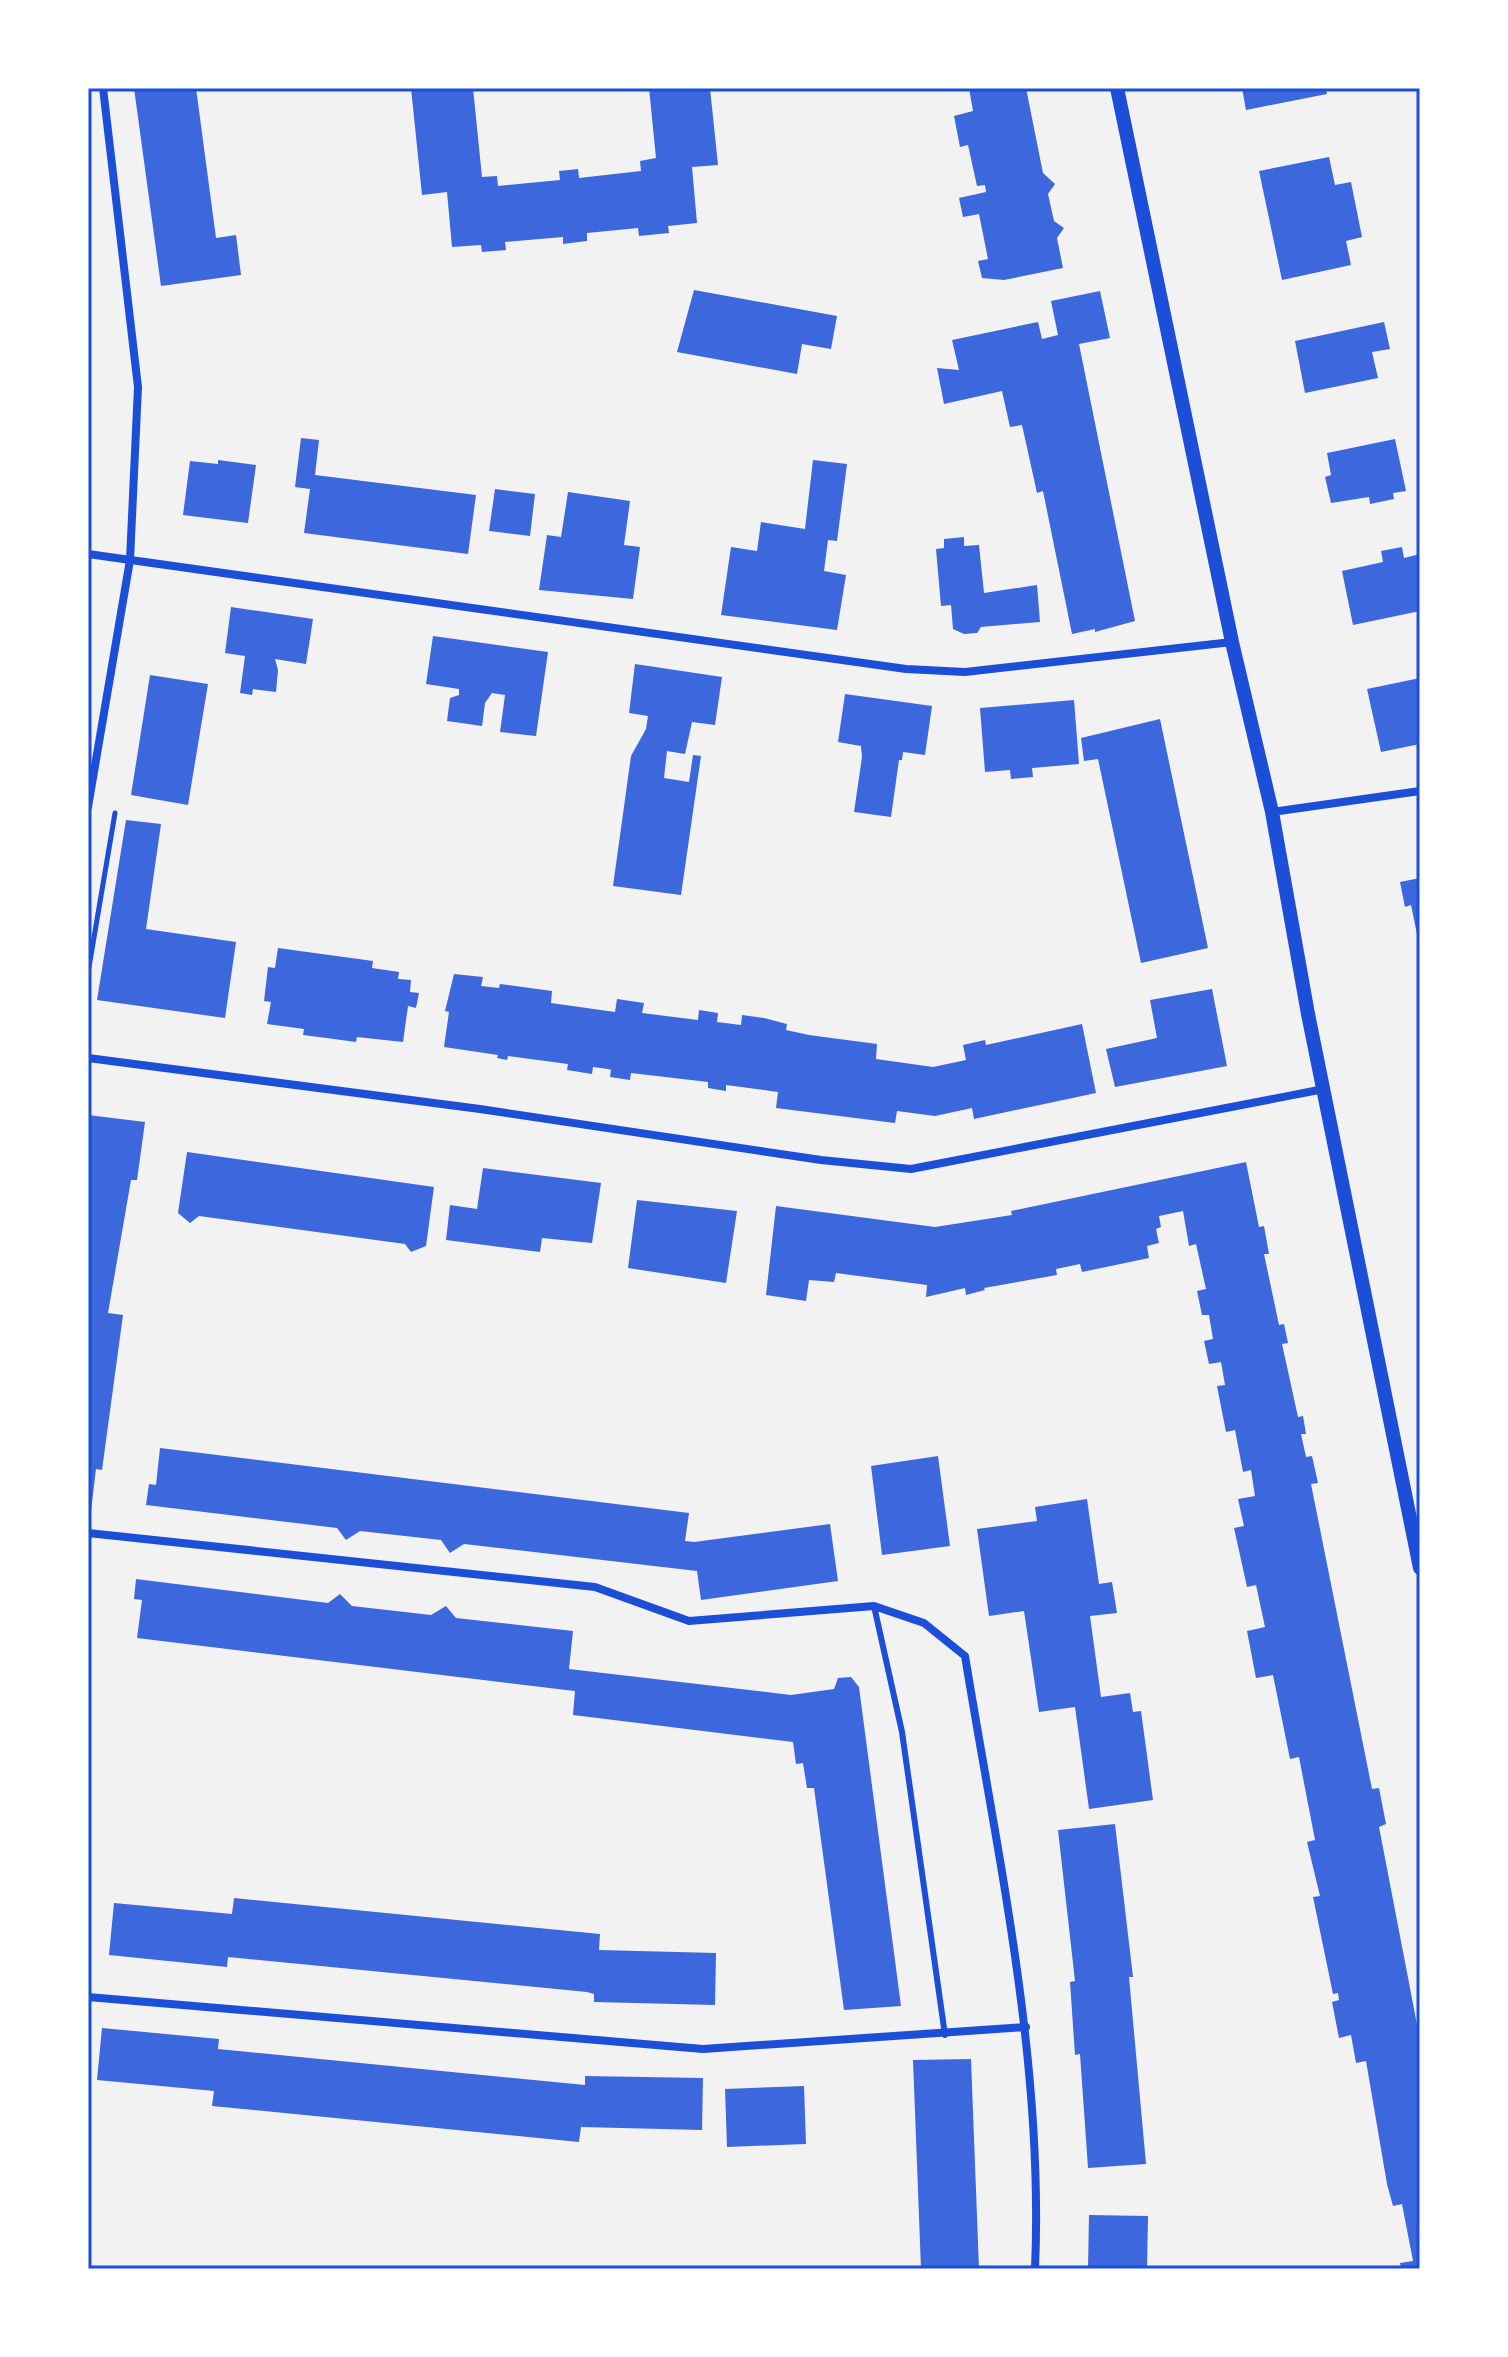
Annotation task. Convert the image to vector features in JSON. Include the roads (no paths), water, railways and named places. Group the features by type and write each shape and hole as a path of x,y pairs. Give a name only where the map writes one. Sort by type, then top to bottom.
{"street":[{"path":"88,807 130,560 138,387 103,88"},
{"path":"1117,88 1232,642 1272,812 1420,1568"},
{"path":"88,554 906,669 965,672 1232,642"},
{"path":"1272,812 1420,791"},
{"path":"88,1058 480,1109 821,1160 911,1169 1325,1089"},
{"path":"88,1533 595,1587 689,1621 874,1606 924,1623 965,1656 1026,2027 1036,2231 1035,2269"},
{"path":"88,1997 703,2049 945,2035 1026,2027"}],"lane":[{"path":"874,1606 902,1732 945,2035"}]}
